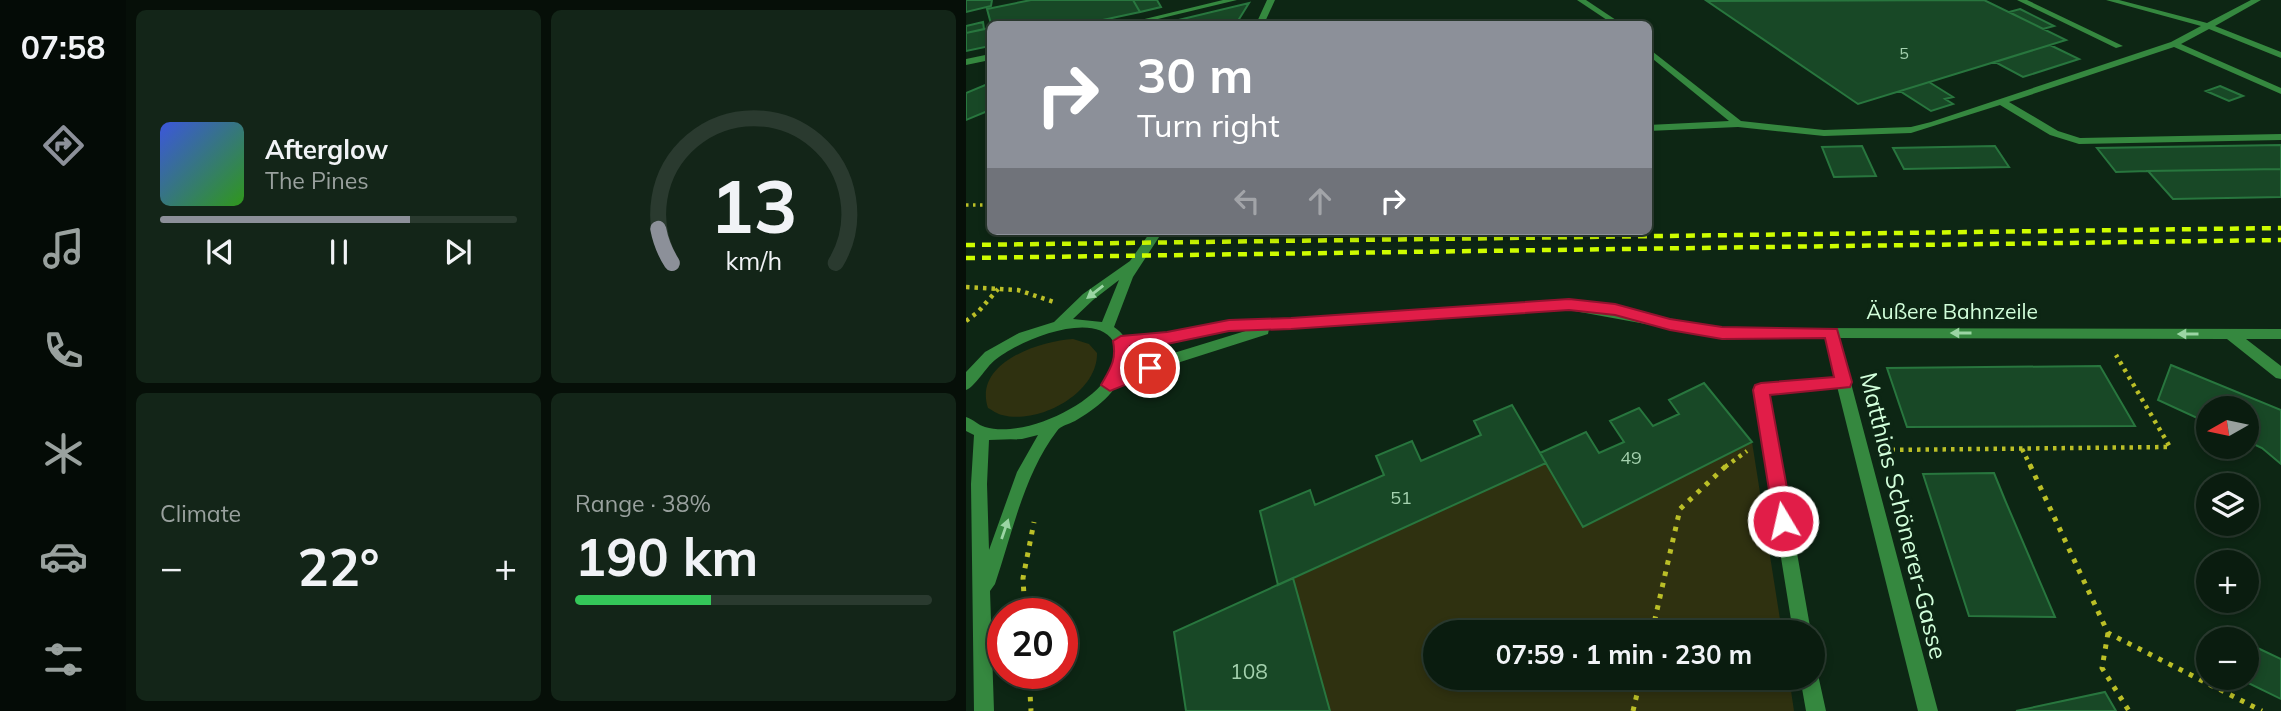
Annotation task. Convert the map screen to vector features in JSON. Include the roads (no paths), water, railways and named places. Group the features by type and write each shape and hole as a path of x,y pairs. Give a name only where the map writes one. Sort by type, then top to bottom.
{"street":[{"path":"1141,21 1233,0"},
{"path":"1262,21 1272,0"},
{"path":"1581,0 1613,21"},
{"path":"2021,0 2119,46"},
{"path":"2110,0 2124,1 2210,26 2281,55"},
{"path":"2234,0 2253,3"},
{"path":"1652,128 1738,124 1824,133 1911,130 2174,44 2253,3"},
{"path":"2174,44 2281,91"},
{"path":"1652,53 1738,124"},
{"path":"966,62 987,58"},
{"path":"2001,102 2054,133 2079,141 2281,137"},
{"path":"1107,328 1114,299 1134,262 1154,235"},
{"path":"1058,326 1088,297 1134,262"},
{"name":"Äußere Bahnzeile","path":"966,424 982,432 1003,435 1052,425 1093,401 1110,385 1120,369 1124,354 1121,341 1167,338 1229,326 1569,305 1615,310 1670,325 1722,333 2281,334"},
{"path":"966,366 985,361 1018,340 1058,326 1094,324 1107,328 1121,341"},
{"name":"Äußere Bahnzeile","path":"1110,385 1208,347 1291,324"},
{"name":"Matthias Schönerer-Gasse","path":"1832,332 1928,711"},
{"path":"2230,334 2281,374"},
{"path":"966,384 985,361"},
{"path":"1800,620 1761,390 1844,382"},
{"path":"983,593 1025,472 1052,425"},
{"path":"982,432 979,484 984,711"},
{"path":"1812,690 1816,711"}],"railway":[{"path":"966,245 2281,228"},
{"path":"966,258 2281,240"}]}
